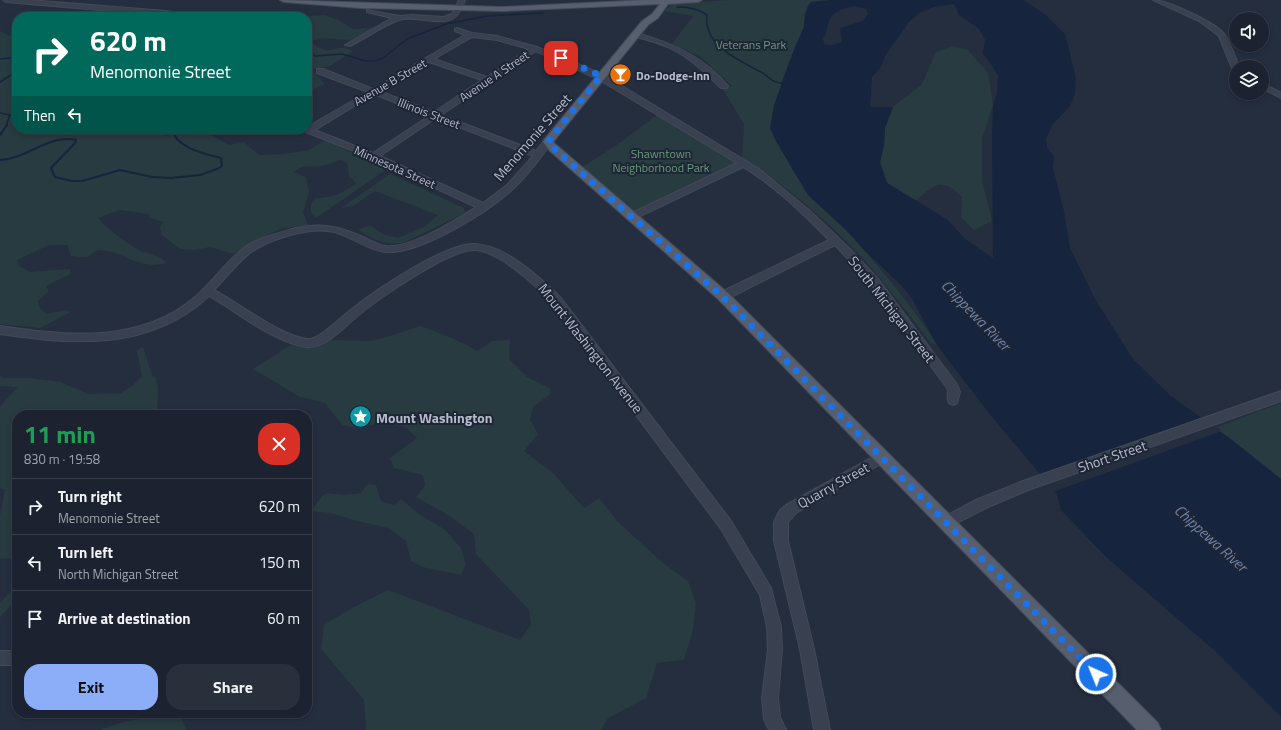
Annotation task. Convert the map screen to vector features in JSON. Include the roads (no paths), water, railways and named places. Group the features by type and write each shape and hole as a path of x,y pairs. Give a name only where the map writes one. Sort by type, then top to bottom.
{"main road":[{"path":"284,0 460,3 497,9 698,0"},
{"path":"460,3 469,5 500,5 536,1 571,0"},
{"path":"497,9 634,0"},
{"name":"Menomonie Street","path":"548,142 645,23 655,16 661,1"},
{"path":"548,142 722,296 1150,730"}],"street":[{"path":"6,0 158,12"},
{"path":"1156,0 1202,20 1222,35 1233,60"},
{"path":"369,11 399,18 410,17 444,19 454,15 460,3"},
{"path":"348,45 399,18"},
{"name":"South Michigan Street","path":"457,30 471,35 497,38 535,48 601,76 744,163 793,201 836,240 875,282 952,386 954,392 953,400"},
{"name":"Avenue B Street","path":"312,127 471,35"},
{"path":"636,35 667,44 688,55 724,86"},
{"name":"Avenue A Street","path":"374,156 535,48"},
{"path":"429,59 488,80"},
{"name":"Illinois Street","path":"320,71 538,155"},
{"path":"1269,89 1281,96"},
{"name":"Minnesota Street","path":"312,131 374,156 483,207"},
{"name":"Menomonie Street","path":"0,330 51,337 91,339 118,336 147,329 170,320 193,305 248,250 262,242 309,228 329,228 372,245 390,250 410,246 458,222 510,188 548,142"},
{"path":"631,217 744,163"},
{"path":"722,296 836,240"},
{"name":"Mount Washington Avenue","path":"208,291 286,336 309,343 321,338 374,300 420,270 461,249 476,247 486,249 535,279 557,301 704,494 738,543 760,580 766,593 774,627 776,650 770,698 772,719 778,730"},
{"name":"Short Street","path":"946,522 1027,485 1281,396"},
{"name":"Quarry Street","path":"822,730 807,649 781,541 781,522 785,514 791,509 882,457"},
{"path":"0,658 12,658"}],"water":[{"name":"Chippewa River","path":"1024,0 1047,16 1065,34 1076,78 1075,94 1070,106 1053,124 1046,139 1047,147 1054,157 1053,168 1064,211 1070,248 1095,299 1133,359 1171,396 1232,440 1281,479 1281,717 1216,652 1106,557 1061,510 1057,494 996,422 937,345 911,297 846,230 808,195 777,143 770,128 774,105 795,47 804,27 805,14 808,6 811,2","holes":["954,4 959,15 978,28 985,39 983,53 998,75 997,94 993,105 992,138 993,258 965,239 948,220 887,183 880,162 884,145 885,128 893,107 870,107 872,77 880,68 885,56 909,22 919,13 934,7","855,6 866,9 868,14 863,21 840,28 842,42 832,45 824,44 823,38 826,34 831,17 841,10"]}],"waterway":[{"path":"677,7 693,8 707,15 707,26 710,35 723,50 773,81 784,84"},
{"path":"312,54 315,56 342,54 366,61 374,61 383,58 407,39 446,24 487,16 543,13"},
{"path":"0,59 12,59"},
{"path":"0,82 12,74"},
{"path":"0,113 10,115 6,126"},
{"path":"0,135 7,125"},
{"path":"0,160 10,159 47,143 66,139 76,140 75,143 51,168 55,177 72,181 82,181 120,170 152,177 171,178 200,175 222,166 221,158 192,149 179,141 174,134"}],"place":[{"name":"Do-Dodge-Inn","path":"620,75"},
{"name":"Mount Washington","path":"361,417"}],"park label":[{"name":"Veterans Park","path":"751,44"},
{"name":"Shawntown Neighborhood Park","path":"661,160"}]}
